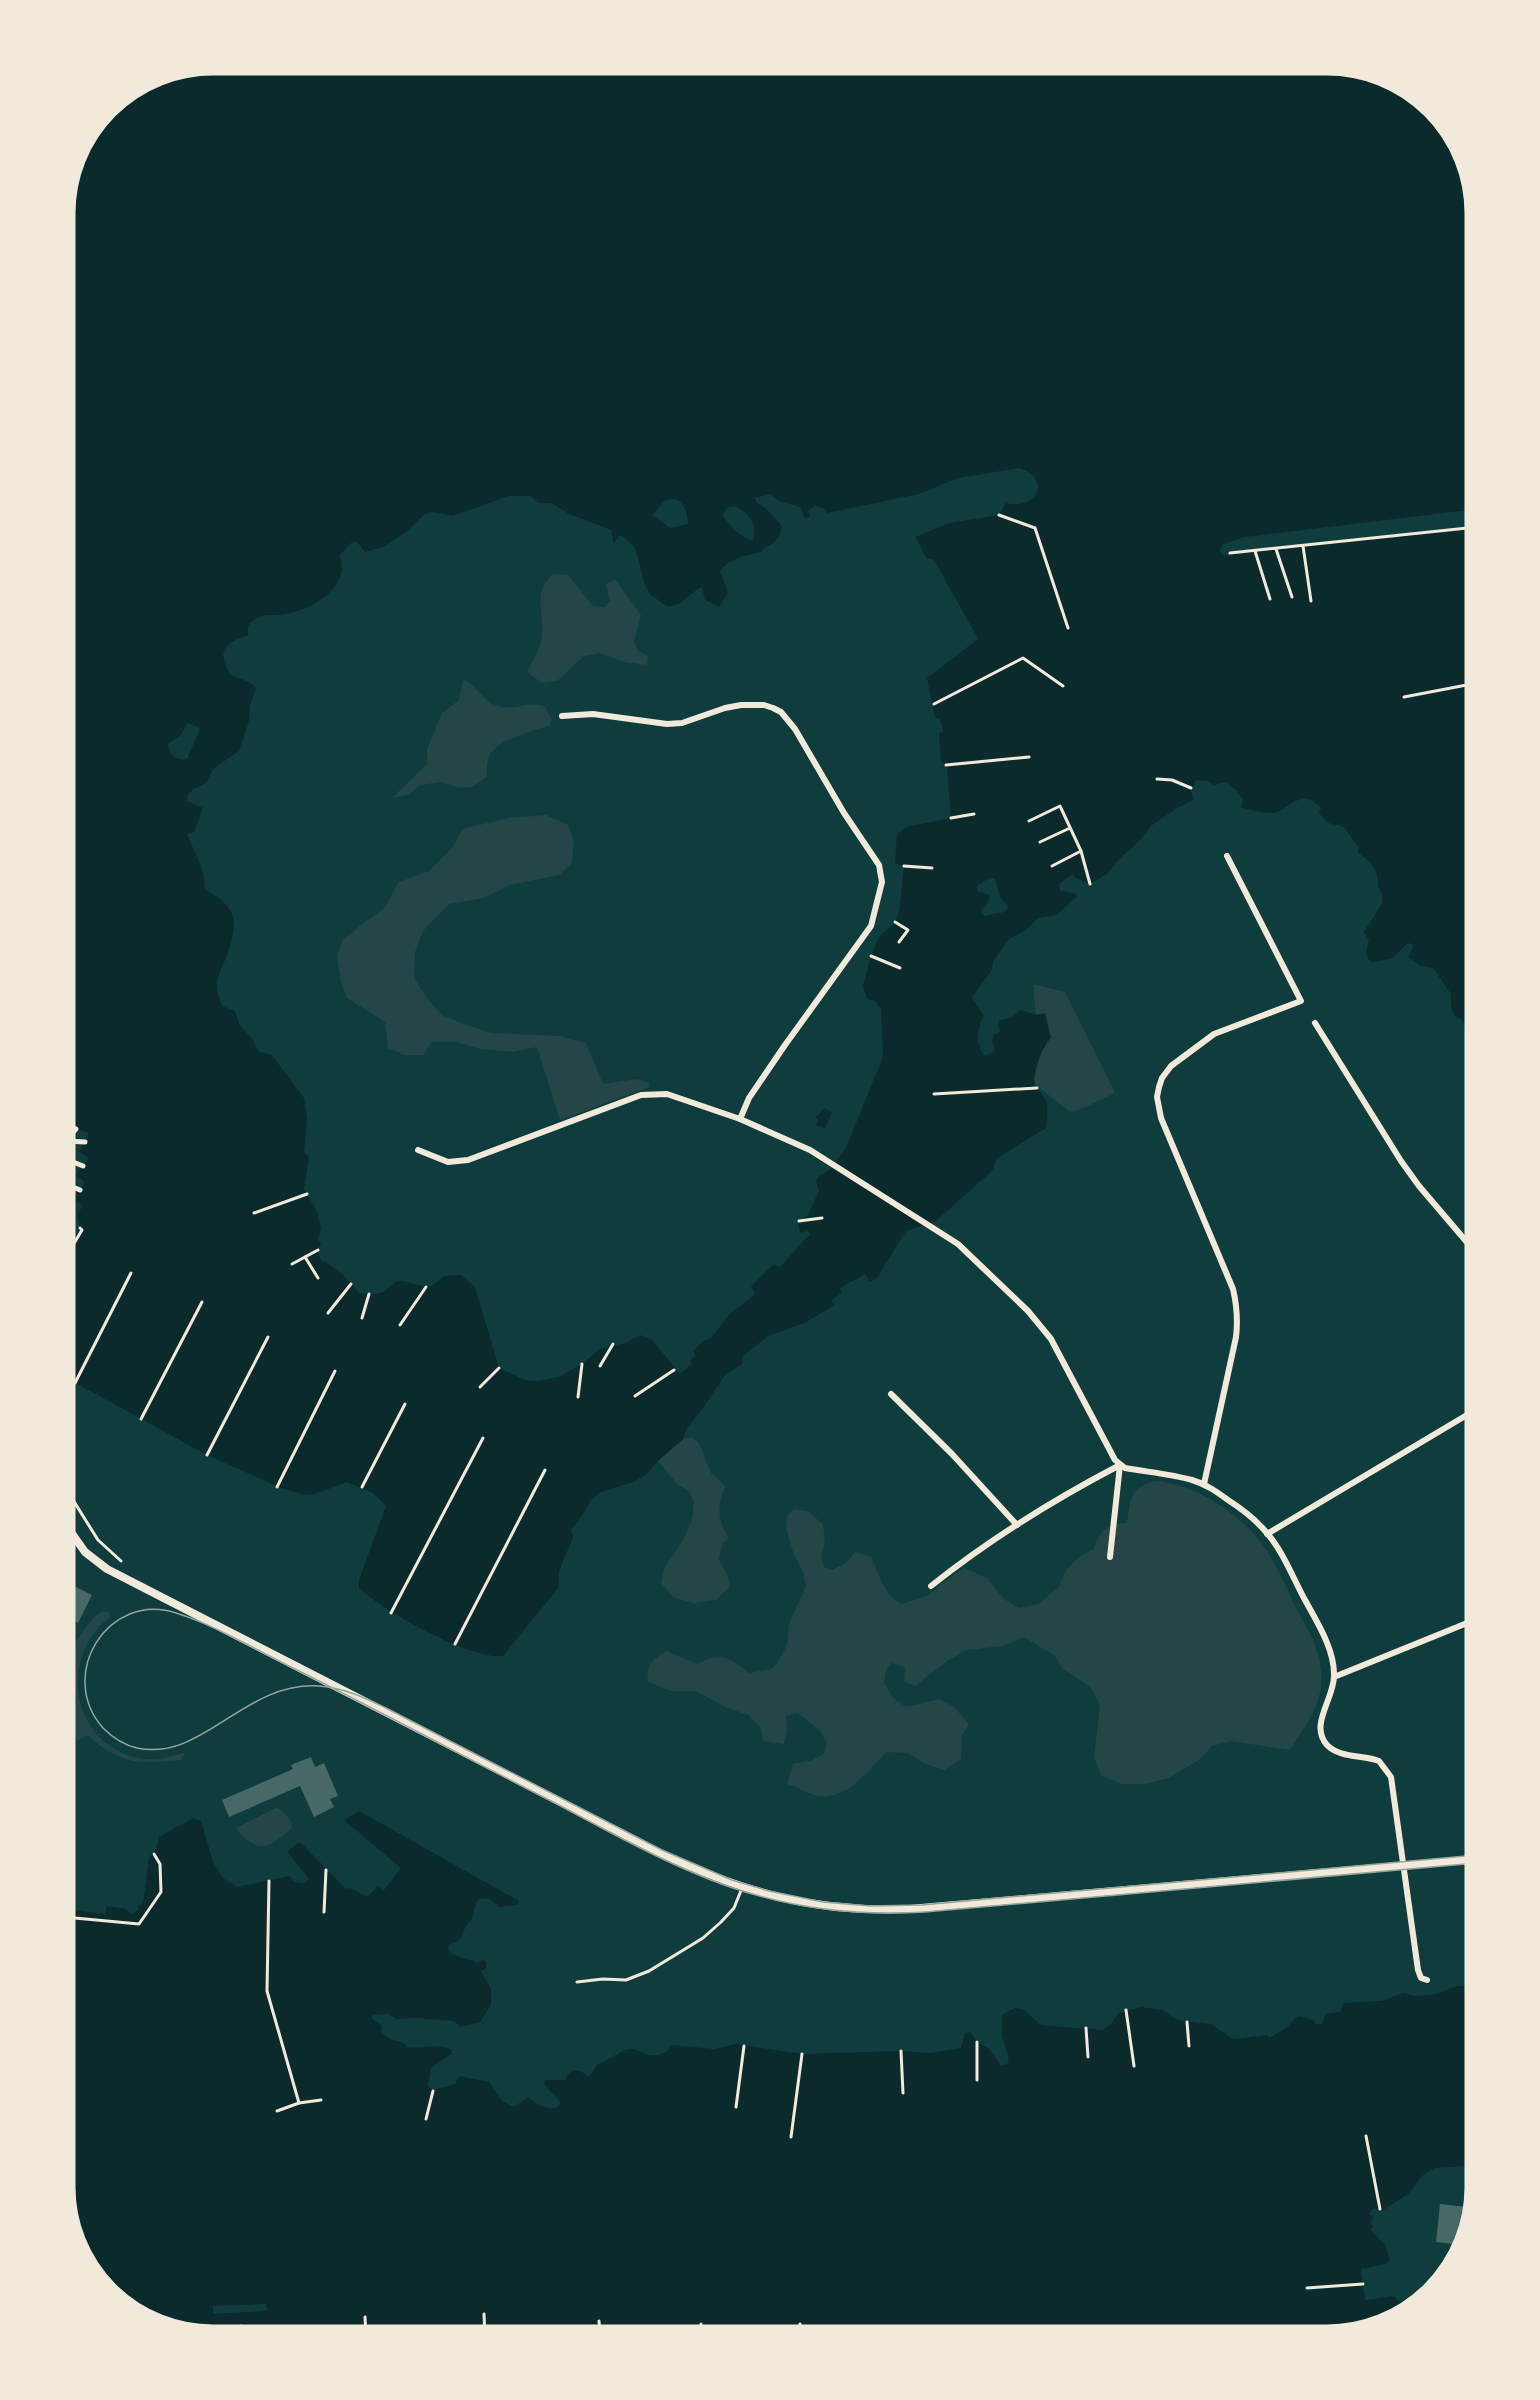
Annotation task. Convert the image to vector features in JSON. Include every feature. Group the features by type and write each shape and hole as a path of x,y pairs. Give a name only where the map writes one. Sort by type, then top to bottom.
{"street":[{"path":"562,716 593,714 667,724 682,723 741,705 764,705 773,708 781,712 795,729 844,813 879,865 882,882 871,926 749,1098 740,1119"},
{"path":"1204,1484 1238,1320 1233,1289 1161,1118 1157,1097 1159,1087 1162,1078 1171,1066 1214,1034 1301,1001 1227,856"},
{"path":"1315,1023 1401,1161 1466,1241"},
{"path":"418,1150 448,1162 468,1160 641,1095 667,1094 740,1119 810,1150 958,1244 1042,1327 1051,1339 1115,1460 1120,1465 1125,1468 1204,1484 1241,1509 1268,1533 1332,1657 1334,1677 1321,1717 1320,1727 1323,1738 1327,1745 1335,1751 1371,1758 1379,1761 1388,1770 1395,1793 1418,1970 1421,1978 1427,1980"},
{"path":"74,1141 85,1142"},
{"path":"74,1162 83,1166"},
{"path":"74,1188 80,1190"},
{"path":"891,1394 952,1454 1017,1525"},
{"path":"1268,1533 1466,1416"},
{"path":"931,1586 964,1559 1066,1493 1120,1465"},
{"path":"1110,1557 1120,1465"},
{"path":"74,1536 85,1552 107,1569 650,1848 712,1877 742,1888 818,1905 895,1910 1466,1860"},
{"path":"1334,1677 1466,1623"}],"lane":[{"path":"577,1982 603,1979 626,1980 649,1971 703,1938 721,1922 734,1908 742,1888"}],"path":[{"path":"999,515 1035,528 1068,628"},
{"path":"1230,553 1466,528"},
{"path":"1304,546 1311,601"},
{"path":"1276,549 1292,597"},
{"path":"1255,551 1270,599"},
{"path":"934,704 1023,658 1063,686"},
{"path":"1404,697 1466,685"},
{"path":"946,765 1029,757"},
{"path":"1157,779 1172,780 1191,788"},
{"path":"1029,821 1060,806 1081,851 1090,884"},
{"path":"951,818 974,814"},
{"path":"1040,842 1070,828"},
{"path":"1052,866 1081,851"},
{"path":"904,866 932,868"},
{"path":"895,922 908,930 899,942"},
{"path":"871,956 900,968"},
{"path":"934,1094 1037,1088"},
{"path":"254,1213 307,1194"},
{"path":"799,1221 822,1218"},
{"path":"74,1243 82,1230 80,1228"},
{"path":"292,1264 318,1250"},
{"path":"305,1257 318,1278"},
{"path":"75,1383 131,1273"},
{"path":"328,1313 351,1284"},
{"path":"400,1325 426,1287"},
{"path":"362,1317 369,1294"},
{"path":"141,1419 202,1302"},
{"path":"207,1455 268,1336"},
{"path":"600,1366 613,1344"},
{"path":"578,1397 582,1364"},
{"path":"480,1387 499,1368"},
{"path":"635,1396 675,1370"},
{"path":"277,1487 335,1371"},
{"path":"362,1487 405,1404"},
{"path":"391,1613 483,1438"},
{"path":"455,1644 545,1470"},
{"path":"74,1502 106,1550 130,1566"},
{"path":"74,1918 139,1924 162,1892 160,1864 154,1854"},
{"path":"324,1912 326,1870"},
{"path":"269,1881 267,1991 299,2103"},
{"path":"1126,2010 1134,2066"},
{"path":"1187,2022 1189,2046"},
{"path":"1086,2028 1088,2056"},
{"path":"976,2042 977,2080"},
{"path":"736,2107 744,2046"},
{"path":"901,2051 903,2093"},
{"path":"791,2137 802,2054"},
{"path":"426,2119 433,2091"},
{"path":"277,2111 299,2103 321,2100"},
{"path":"1366,2136 1380,2209"},
{"path":"1307,2288 1363,2284"},
{"path":"484,2314 484,2326"},
{"path":"365,2317 365,2326"},
{"path":"599,2321 599,2326"}],"shaded area":[{"path":"204,74 1336,74 1372,81 1405,97 1432,121 1443,135 1456,159 1462,177 1466,213 1466,1035 1464,1024 1461,1019 1456,1018 1451,1008 1451,994 1433,968 1421,966 1408,957 1414,945 1408,943 1392,958 1371,963 1369,960 1367,947 1369,940 1364,932 1382,904 1382,894 1378,887 1375,869 1358,853 1358,847 1344,827 1328,823 1319,813 1321,807 1310,799 1295,801 1275,813 1258,812 1241,807 1243,799 1226,782 1214,785 1208,781 1197,780 1191,788 1193,800 1151,826 1107,874 1090,884 1076,878 1073,874 1059,884 1060,891 1075,893 1077,897 1056,915 1039,918 1024,931 1009,939 993,961 992,970 972,997 984,1016 978,1036 979,1046 984,1055 995,1050 992,1040 994,1035 1000,1031 998,1025 1000,1020 1011,1018 1021,1010 1036,1015 1045,1013 1051,1038 1038,1061 1035,1082 1047,1103 1046,1128 996,1159 993,1170 936,1221 906,1231 877,1278 870,1282 865,1274 840,1288 842,1293 831,1300 834,1305 805,1323 768,1336 742,1357 742,1364 725,1375 687,1428 683,1439 646,1475 633,1482 601,1492 591,1500 571,1530 573,1537 559,1571 559,1587 503,1656 488,1655 449,1642 406,1621 359,1588 359,1580 386,1506 373,1493 347,1482 315,1494 305,1495 281,1488 207,1455 74,1382 74,1238 80,1228 77,1214 83,1206 74,1198 85,1182 76,1175 89,1158 79,1152 89,1133 74,1128 74,204 78,177 88,151 108,121 128,102 159,84 186,76","holes":["1019,468 1036,479 1037,493 1025,502 1006,503 999,515 949,523 916,537 926,558 934,560 978,639 927,678 935,718 940,718 943,732 939,733 941,762 947,768 951,818 906,827 897,834 895,864 904,866 899,913 895,922 879,937 863,986 867,999 875,1001 881,1009 883,1057 845,1150 830,1170 820,1175 816,1181 819,1191 808,1215 798,1222 800,1233 807,1231 810,1234 780,1267 774,1264 751,1286 755,1294 728,1316 711,1338 702,1342 694,1351 695,1356 690,1361 692,1364 680,1374 652,1340 640,1335 626,1343 600,1349 582,1364 559,1377 537,1381 525,1380 499,1368 475,1287 461,1275 444,1276 432,1286 426,1287 402,1281 395,1282 384,1292 359,1293 344,1276 325,1261 322,1262 318,1254 318,1248 321,1245 318,1238 321,1229 317,1211 304,1189 309,1157 304,1152 307,1118 304,1098 271,1054 257,1050 252,1038 240,1026 235,1011 222,1006 217,992 218,977 234,928 233,919 231,911 225,904 205,890 203,871 187,834 194,832 203,808 187,801 193,789 206,783 213,769 239,751 249,721 250,705 256,688 229,672 223,657 226,648 233,641 248,635 248,626 257,618 294,612 319,601 338,582 342,567 340,555 351,543 357,542 365,552 383,547 406,532 424,515 432,512 453,516 508,496 531,496 538,503 552,503 569,514 611,530 614,544 619,535 627,540 636,552 649,593 664,604 668,606 679,604 702,587 705,600 719,607 728,593 720,571 734,560 761,552 775,542 780,534 782,526 756,502 755,498 770,494 780,501 800,507 805,518 810,517 808,510 815,506 823,508 827,513 919,494 958,478","674,499 683,505 688,524 670,528 652,515 665,500","735,506 752,520 753,541 739,534 722,515 728,507","187,723 199,727 199,732 187,759 177,758 171,754 168,744 179,737","989,878 995,878 1000,897 1008,906 1006,911 985,916 981,911 990,895 977,891 977,886"]},
{"path":"553,574 568,575 593,606 605,607 610,601 606,584 615,579 641,615 634,642 638,651 648,656 647,665 624,662 600,653 584,656 557,681 542,683 527,672 541,641 542,589"},
{"path":"463,679 496,705 508,708 534,704 545,707 552,719 549,726 517,736 496,748 488,759 487,777 472,787 460,788 441,782 420,785 408,795 392,798 427,764 427,749 442,713 459,700"},
{"path":"546,815 568,825 574,842 572,863 559,875 510,885 484,898 449,904 423,931 415,952 414,978 429,1001 442,1015 491,1033 559,1036 586,1043 603,1084 636,1079 649,1083 649,1087 560,1120 537,1047 512,1052 481,1049 456,1042 432,1042 423,1055 404,1055 388,1048 385,1022 347,998 341,982 337,956 343,939 384,908 399,882 429,871 453,847 462,829 509,818"},
{"path":"1033,984 1065,992 1115,1093 1070,1112 1035,1084 1034,1078 1043,1046 1036,1015"},
{"path":"824,1108 832,1112 825,1128 816,1125 819,1120 816,1118"},
{"path":"691,1437 699,1443 711,1473 725,1486 720,1518 729,1538 722,1544 719,1560 727,1574 730,1587 716,1600 694,1603 674,1598 661,1583 664,1569 683,1540 692,1519 694,1502 689,1491 678,1485 658,1461 683,1439"},
{"path":"1154,1481 1186,1488 1218,1504 1232,1514 1257,1538 1279,1572 1318,1654 1321,1674 1317,1702 1310,1719 1290,1750 1231,1741 1212,1746 1202,1758 1169,1778 1145,1784 1122,1784 1102,1776 1094,1758 1100,1705 1091,1687 1062,1668 1055,1656 1024,1637 1004,1646 967,1650 947,1661 915,1686 904,1682 905,1667 891,1663 886,1670 884,1683 893,1698 906,1707 939,1699 953,1706 969,1724 962,1736 961,1759 944,1770 925,1764 908,1753 886,1752 864,1776 848,1789 838,1794 818,1796 787,1784 793,1764 811,1761 824,1754 827,1742 821,1732 798,1713 786,1716 787,1731 784,1744 763,1741 760,1726 748,1715 725,1707 696,1691 671,1691 648,1682 651,1663 667,1651 697,1664 712,1658 725,1658 749,1673 771,1669 777,1664 787,1645 789,1623 806,1587 803,1572 793,1552 786,1528 787,1516 794,1509 807,1511 823,1524 825,1541 821,1557 824,1567 832,1570 846,1563 855,1552 871,1557 886,1590 902,1604 929,1595 964,1568 987,1578 1004,1599 1019,1608 1038,1604 1059,1587 1066,1570 1080,1556 1094,1549 1105,1529 1127,1523 1132,1496 1139,1488"},
{"path":"102,1611 108,1612 110,1617 93,1635 82,1656 78,1679 80,1702 89,1723 103,1740 123,1753 153,1759 185,1753 181,1760 141,1762 130,1760 110,1752 87,1735 78,1741 74,1735 74,1643 94,1617"},
{"path":"276,1808 287,1815 292,1828 270,1844 258,1846 251,1843 236,1828"},
{"path":"359,1811 519,1901 518,1905 499,1907 490,1899 481,1898 476,1902 472,1919 458,1941 449,1944 448,1950 455,1955 477,1963 483,1960 486,1962 486,1968 481,1971 491,1989 491,2005 480,2022 461,2027 454,2021 397,2019 388,2014 373,2015 371,2018 382,2026 381,2032 390,2039 404,2043 407,2047 435,2046 452,2050 451,2054 431,2068 428,2086 433,2090 455,2084 459,2076 489,2082 502,2101 514,2107 528,2097 541,2106 557,2108 561,2103 544,2084 545,2080 565,2080 574,2070 589,2077 598,2064 629,2049 653,2055 667,2052 671,2045 714,2049 736,2044 802,2054 901,2051 931,2053 961,2048 965,2033 970,2032 977,2042 989,2049 1001,2066 1007,2064 1009,2059 1002,2036 1002,2015 1015,2008 1024,2010 1041,2025 1103,2030 1112,2023 1118,2013 1141,2007 1162,2010 1177,2020 1211,2024 1233,2039 1267,2035 1269,2038 1286,2028 1298,2016 1314,2020 1316,2024 1322,2024 1326,2014 1340,2012 1344,2003 1382,2001 1403,1993 1416,1996 1437,1994 1456,1986 1466,1986 1466,2166 1435,2168 1423,2175 1408,2194 1383,2210 1373,2208 1369,2214 1374,2217 1370,2222 1373,2226 1371,2230 1385,2245 1390,2260 1386,2264 1361,2269 1365,2300 1394,2296 1399,2302 1406,2302 1372,2319 1345,2325 204,2326 168,2319 135,2303 108,2279 88,2249 76,2214 74,2196 74,1910 105,1914 107,1906 126,1909 131,1914 138,1910 138,1906 143,1903 149,1858 156,1849 159,1837 193,1818 201,1821 213,1862 223,1878 237,1887 290,1876 294,1882 304,1883 309,1879 287,1851 300,1842 346,1889 350,1888 367,1897 378,1886 384,1890 401,1868 344,1820"}],"pier":[{"path":"1466,510 1466,528 1230,553 1228,556 1220,551 1223,544 1245,537"},
{"path":"266,2304 267,2311 213,2314 213,2306"}],"building":[{"path":"74,1586 92,1595 78,1623 74,1621"},
{"path":"311,1757 315,1767 324,1763 338,1796 330,1799 334,1807 314,1817 300,1786 229,1817 222,1800 293,1769 291,1765"},
{"path":"1440,2204 1465,2207 1454,2244 1436,2242"}],"tram line":[{"path":"151,1609 176,1613 206,1624 332,1688 291,1688 267,1696 183,1744 161,1749 132,1747 103,1728 90,1707 85,1685 88,1663 96,1642 111,1626 129,1614 151,1609"},
{"path":"332,1688 658,1857 722,1884 778,1901 807,1906 865,1913 925,1912 1466,1864"},
{"path":"332,1688 386,1708 662,1850 732,1880 769,1891 823,1902 870,1906 922,1905 1466,1856"}]}
